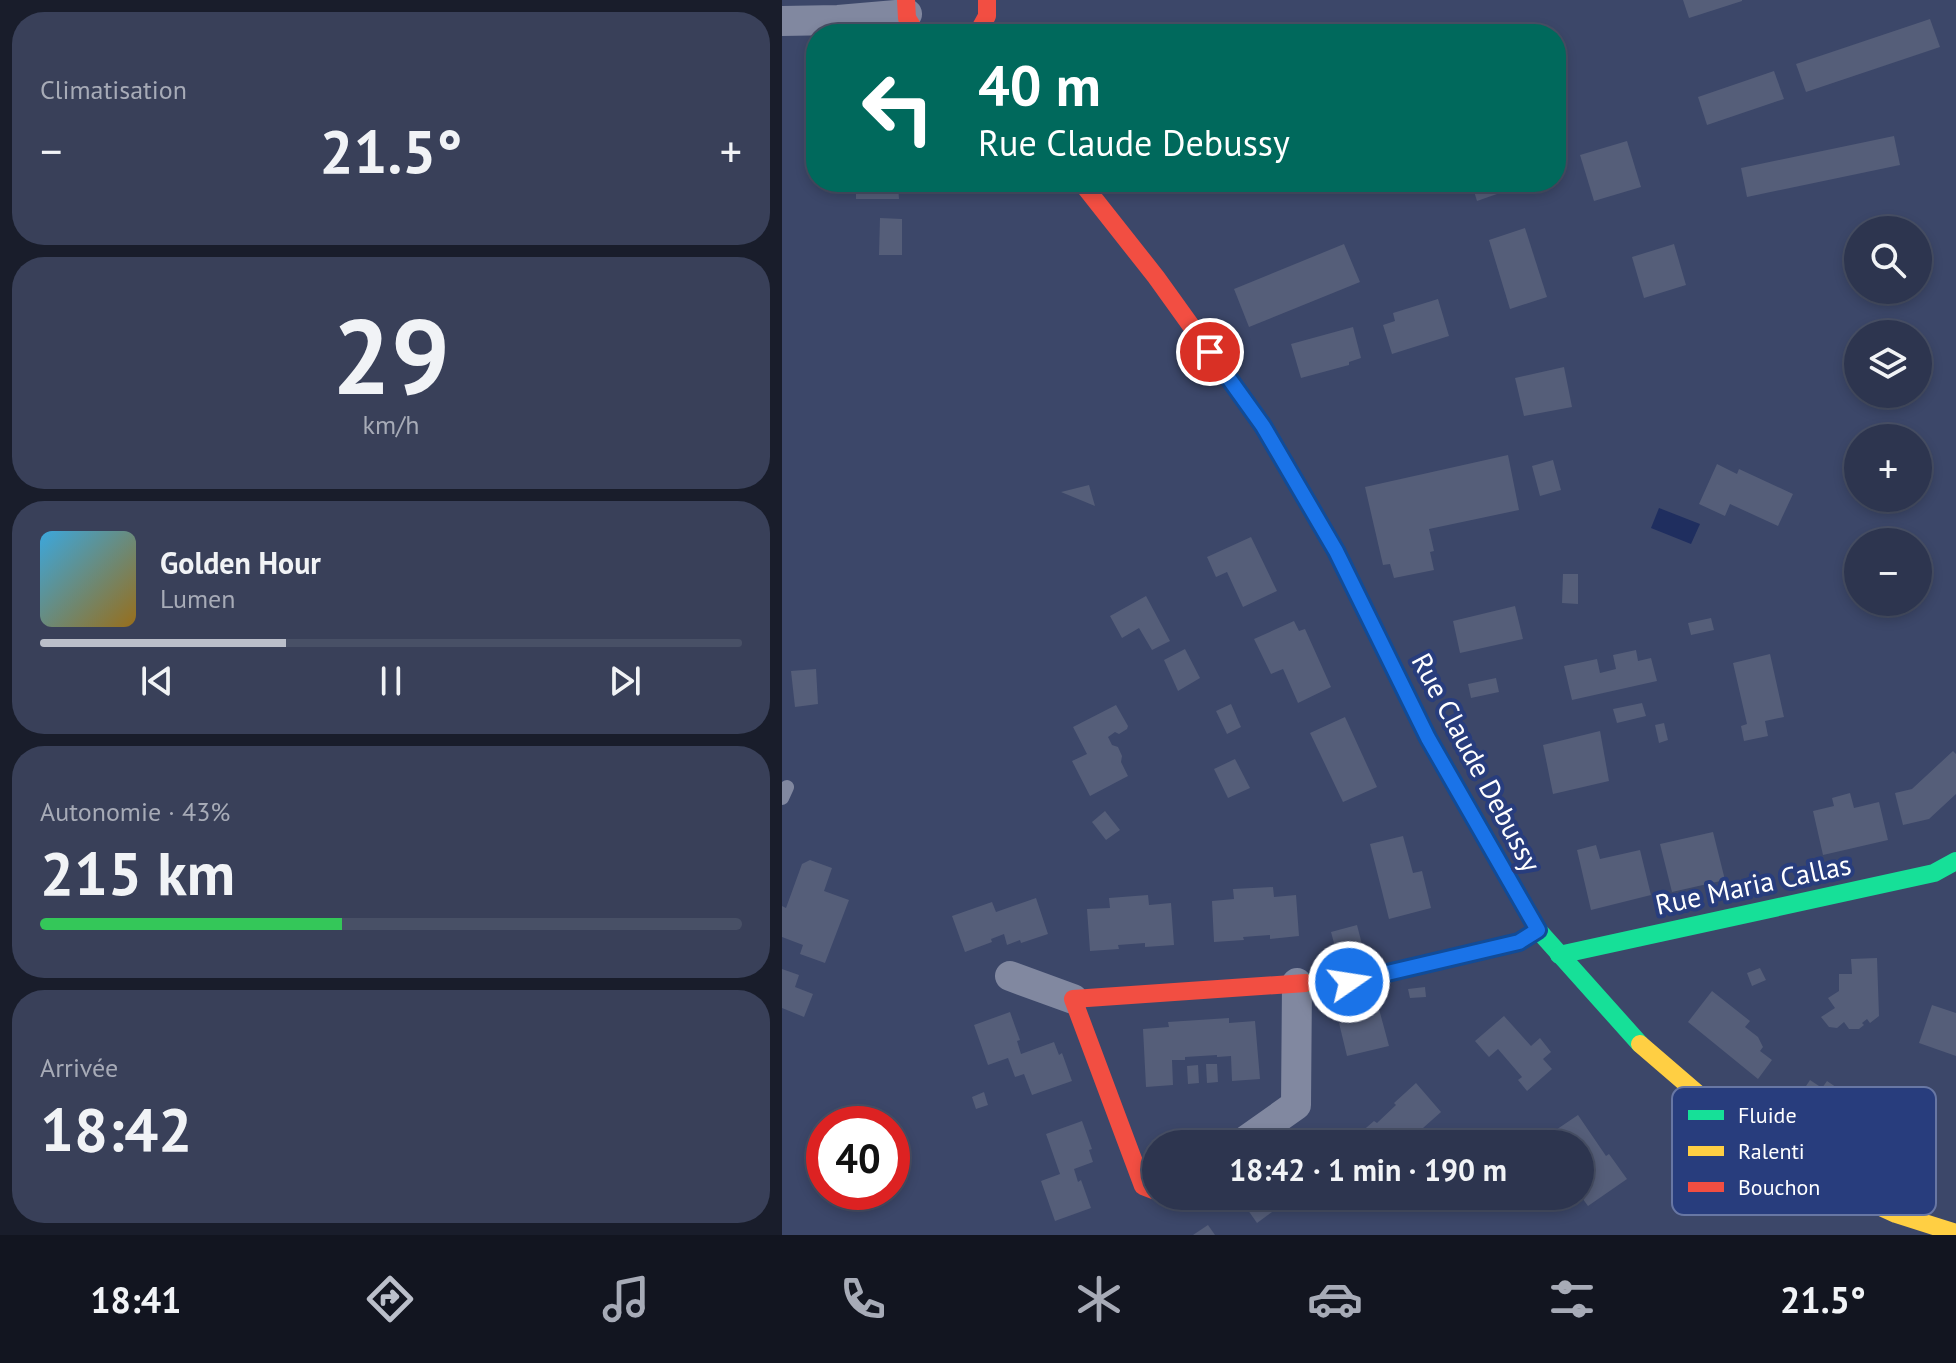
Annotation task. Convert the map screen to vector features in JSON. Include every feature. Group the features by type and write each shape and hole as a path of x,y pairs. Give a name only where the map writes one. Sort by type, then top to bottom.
{"street":[{"path":"983,24 987,16 987,0"},
{"path":"782,21 910,16"},
{"name":"Rue Claude Debussy","path":"1089,192 1156,277 1263,426 1336,551 1428,738 1538,930 1635,1040 1690,1087"},
{"name":"Rue Maria Callas","path":"1559,955 1934,873 1956,861"},
{"path":"1010,976 1073,999 1349,982 1519,942 1538,930"},
{"path":"1261,1130 1296,1105 1297,983"},
{"path":"1073,999 1142,1183"},
{"name":"Rue Claude Debussy","path":"1899,1215 1956,1233"}],"water":[{"path":"1659,508 1700,524 1691,544 1651,528"}],"building":[{"path":"1683,0 1742,0 1742,1 1689,18"},
{"path":"1930,19 1940,47 1806,92 1796,64"},
{"path":"1774,71 1784,99 1707,125 1698,97"},
{"path":"1894,136 1900,165 1747,197 1741,168"},
{"path":"1627,141 1641,187 1594,201 1580,155"},
{"path":"856,192 898,192 899,199 856,199"},
{"path":"1474,192 1503,192 1477,201"},
{"path":"880,218 902,219 902,255 879,255"},
{"path":"1525,228 1547,297 1510,309 1489,240"},
{"path":"1344,244 1360,282 1249,327 1234,289"},
{"path":"1674,244 1686,285 1644,298 1632,257"},
{"path":"1438,299 1449,336 1392,354 1383,325 1395,321 1393,313"},
{"path":"1353,327 1361,358 1349,362 1349,365 1301,378 1291,344"},
{"path":"1564,367 1572,407 1524,416 1515,378"},
{"path":"1508,455 1519,510 1429,529 1434,570 1394,578 1390,564 1383,565 1365,487"},
{"path":"1553,460 1561,490 1540,496 1532,466"},
{"path":"1717,464 1737,474 1739,469 1793,494 1778,526 1730,504 1725,516 1699,504"},
{"path":"1089,485 1095,506 1061,492"},
{"path":"1251,537 1277,591 1243,607 1227,572 1216,577 1207,557"},
{"path":"1563,574 1578,574 1578,604 1562,603"},
{"path":"1146,596 1170,641 1152,650 1139,628 1122,638 1110,616"},
{"path":"1515,606 1523,639 1460,653 1453,621"},
{"path":"1711,618 1714,630 1691,635 1688,623"},
{"path":"1294,621 1299,631 1305,629 1331,687 1298,703 1283,669 1271,674 1254,639"},
{"path":"1185,649 1200,678 1178,691 1164,660"},
{"path":"1636,650 1638,661 1651,658 1657,681 1572,700 1564,666 1597,659 1600,673 1616,669 1613,655"},
{"path":"1770,654 1784,717 1765,721 1768,736 1744,741 1741,726 1747,724 1733,663"},
{"path":"816,669 818,704 795,707 791,671"},
{"path":"1496,678 1499,692 1471,698 1468,684"},
{"path":"1642,703 1646,716 1617,723 1613,709"},
{"path":"1231,704 1241,727 1227,734 1216,711"},
{"path":"1116,705 1128,726 1119,734 1115,732 1108,737 1112,745 1118,747 1128,776 1090,796 1072,761 1087,754 1073,727"},
{"path":"1345,717 1377,787 1343,802 1310,733"},
{"path":"1664,723 1668,740 1659,743 1655,725"},
{"path":"1600,731 1609,781 1553,794 1543,745"},
{"path":"1953,751 1956,754 1956,794 1929,819 1903,825 1895,793 1912,789"},
{"path":"1235,759 1250,788 1228,798 1214,769"},
{"path":"1850,793 1854,808 1879,802 1888,840 1823,855 1813,811 1834,806 1832,798"},
{"path":"1105,811 1120,830 1106,840 1092,822"},
{"path":"1713,832 1725,880 1672,892 1660,844"},
{"path":"1403,836 1413,873 1422,871 1431,908 1389,919 1370,844"},
{"path":"1596,845 1600,859 1640,850 1651,895 1591,910 1577,850"},
{"path":"810,860 832,868 824,891 849,900 825,963 800,954 803,945 782,937 782,906 786,908 802,864"},
{"path":"1273,887 1274,897 1296,895 1299,936 1270,939 1270,935 1214,942 1212,901 1234,899 1233,889"},
{"path":"1148,895 1149,905 1171,903 1174,945 1145,947 1145,943 1090,951 1087,909 1110,908 1109,898"},
{"path":"1036,898 1048,934 1007,945 1004,934 965,952 952,916 992,902 996,912"},
{"path":"1357,925 1364,952 1338,958 1331,932"},
{"path":"1877,958 1879,1016 1870,1023 1867,1019 1859,1029 1849,1029 1844,1022 1837,1028 1829,1027 1821,1017 1835,1008 1828,998 1839,991 1839,974 1852,974 1851,959"},
{"path":"1760,968 1766,980 1752,986 1747,973"},
{"path":"782,969 799,975 795,987 813,994 804,1017 782,1008"},
{"path":"1425,987 1426,997 1410,998 1408,989"},
{"path":"1712,991 1750,1021 1745,1027 1758,1037 1763,1047 1760,1051 1772,1060 1758,1079 1688,1022"},
{"path":"1932,1005 1956,1013 1956,1056 1919,1043"},
{"path":"1379,1009 1389,1046 1347,1056 1339,1023 1352,1019 1351,1016"},
{"path":"1010,1012 1020,1040 1017,1041 1021,1054 1054,1042 1059,1055 1062,1053 1072,1081 1032,1095 1024,1074 1015,1077 1008,1058 988,1065 974,1025"},
{"path":"1504,1016 1531,1046 1540,1038 1551,1052 1543,1059 1552,1069 1527,1091 1518,1080 1522,1077 1498,1049 1489,1057 1475,1041"},
{"path":"1229,1018 1229,1023 1255,1021 1260,1079 1232,1081 1231,1056 1185,1057 1185,1060 1172,1060 1173,1085 1146,1087 1143,1029 1169,1027 1168,1022"},
{"path":"1206,1064 1217,1064 1218,1082 1207,1083"},
{"path":"1198,1065 1199,1083 1188,1084 1187,1066"},
{"path":"1810,1080 1820,1087 1805,1087"},
{"path":"1416,1083 1441,1112 1421,1130 1364,1130 1374,1121 1377,1123 1396,1105 1394,1103"},
{"path":"984,1092 988,1105 976,1109 972,1097"},
{"path":"1578,1115 1588,1130 1556,1130"},
{"path":"1082,1121 1092,1149 1089,1150 1093,1162 1074,1169 1091,1208 1055,1221 1041,1181 1060,1174 1046,1134"},
{"path":"1594,1138 1606,1156 1609,1154 1627,1179 1594,1202"},
{"path":"1248,1210 1275,1210 1257,1223"},
{"path":"1208,1225 1215,1235 1193,1235"}],"traffic: fast":[{"path":"1403,687 1428,738 1538,930 1640,1044"},
{"path":"1559,955 1934,873 1956,861"},
{"path":"1306,983 1349,982 1519,942 1538,930"}],"traffic: slow":[{"path":"1640,1044 1690,1087"},
{"path":"1899,1215 1956,1233"}],"traffic: jam":[{"path":"906,0 907,18 911,24"},
{"path":"983,24 987,16 987,0"},
{"path":"1089,192 1156,277 1263,426 1336,551 1403,687"},
{"path":"1142,1183 1073,999 1306,983"}],"route":[{"path":"1210,352 1263,426 1336,551 1428,738 1538,930 1519,942 1349,982"}]}
